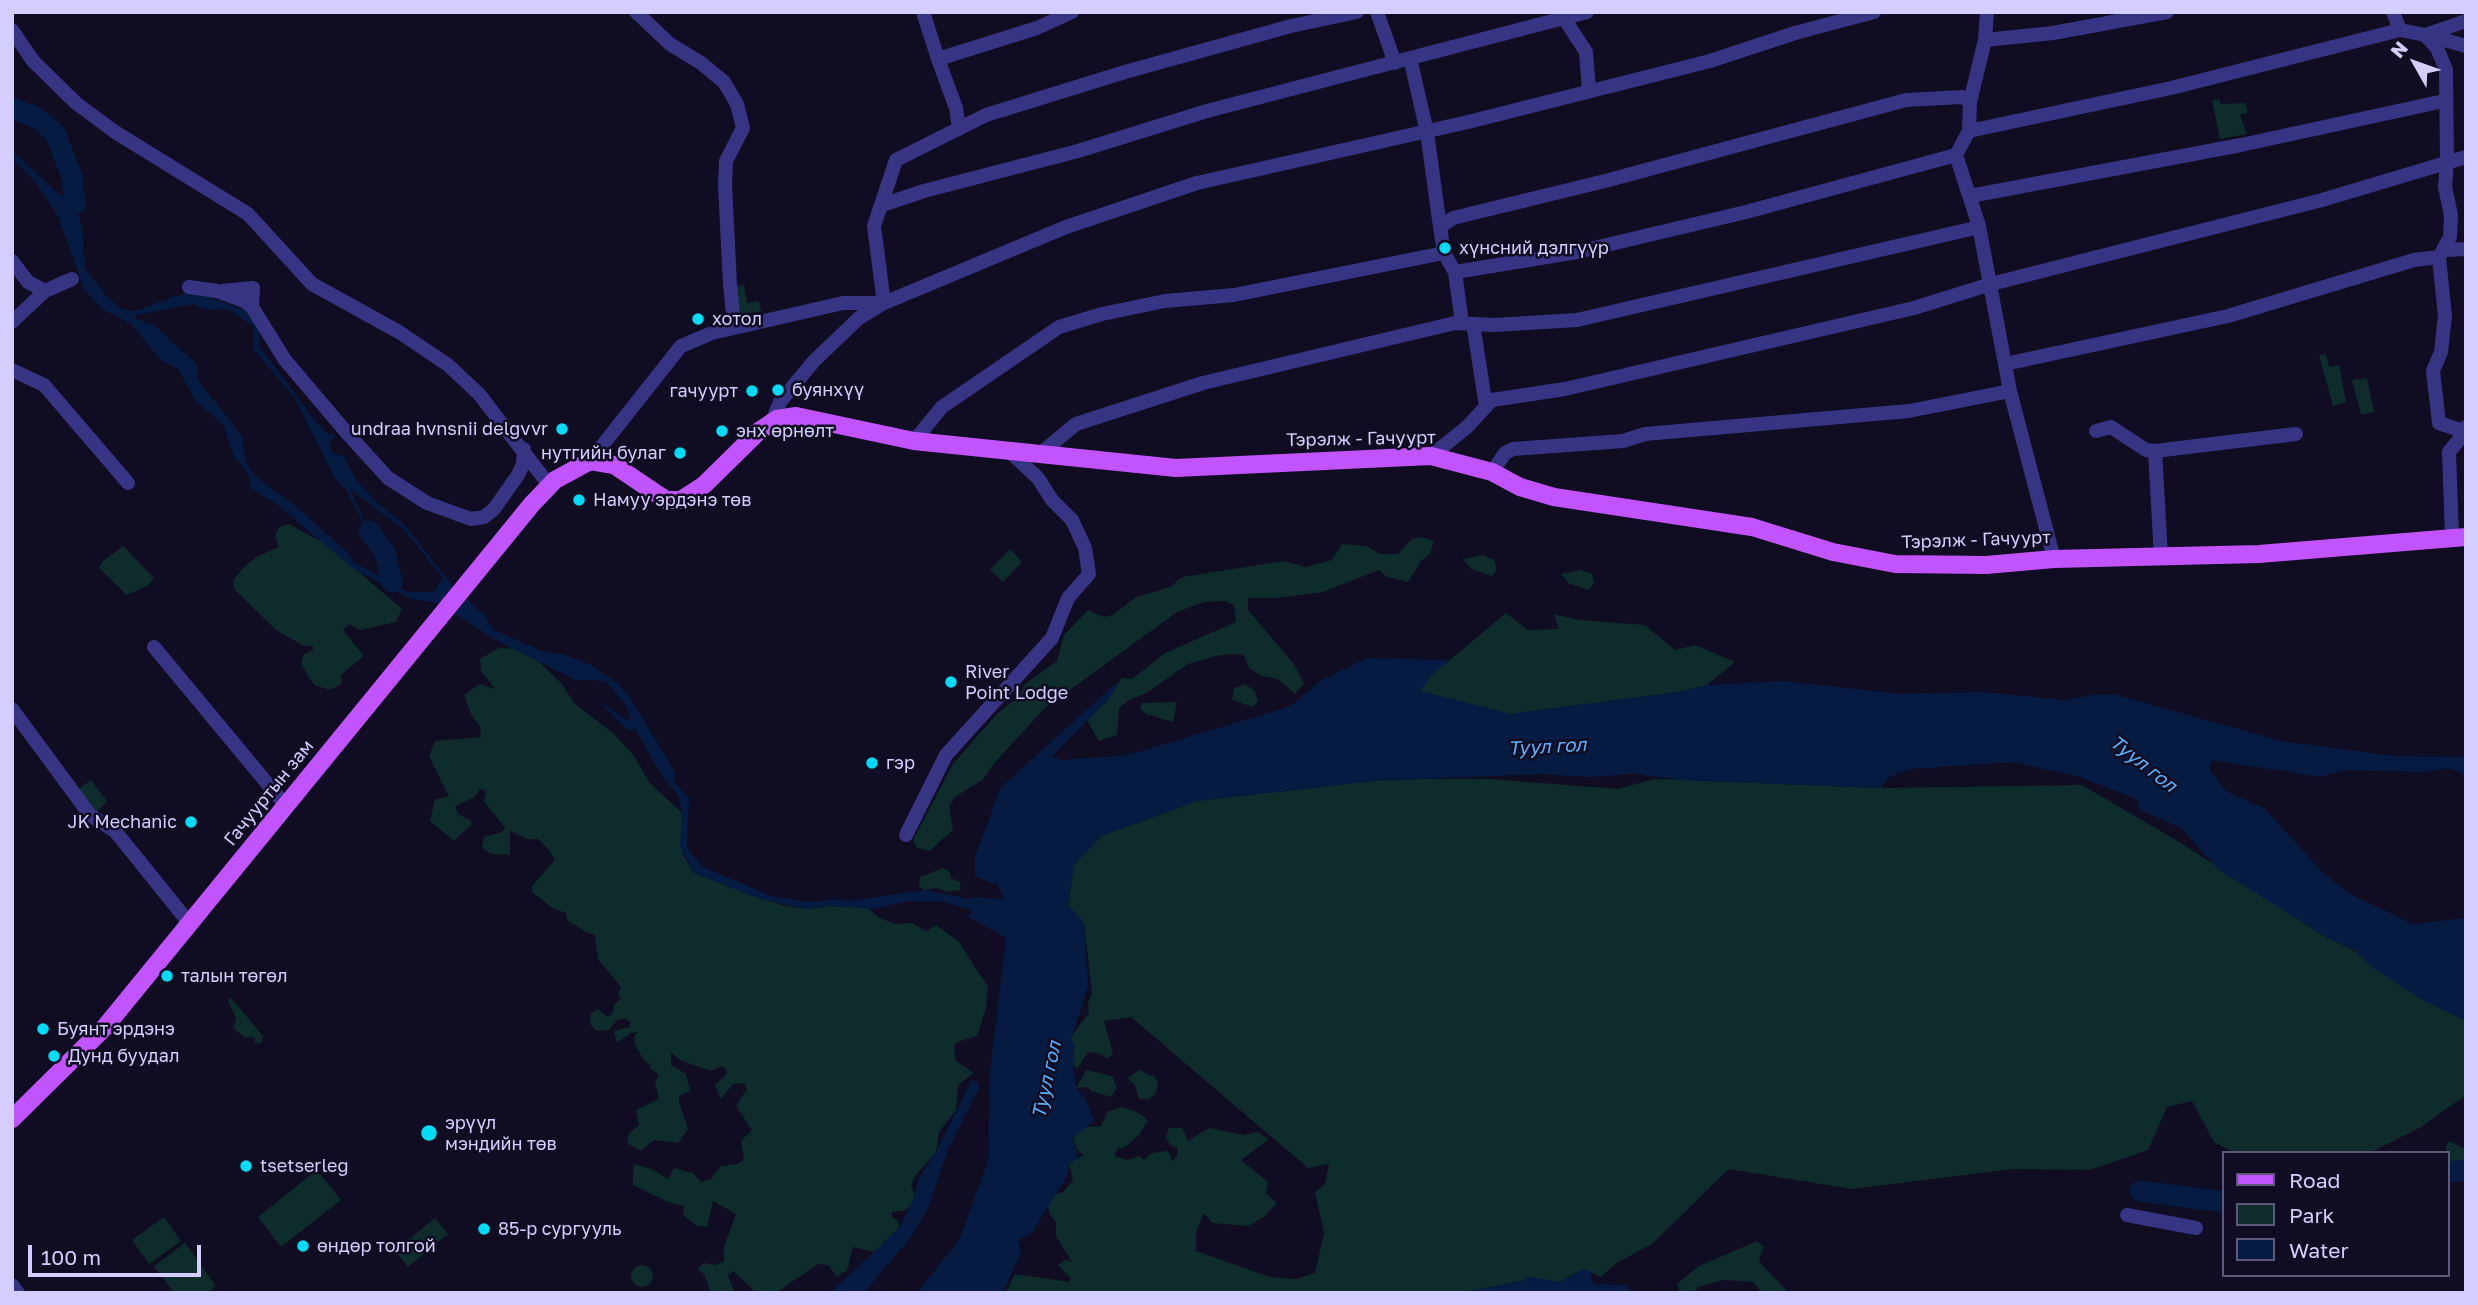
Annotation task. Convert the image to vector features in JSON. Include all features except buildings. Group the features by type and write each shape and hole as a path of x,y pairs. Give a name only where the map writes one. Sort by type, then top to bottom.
{"main road":[{"name":"Тэрэлж - Гачуурт","path":"772,422 796,416 914,441 1176,468 1431,456 1492,472 1520,486 1554,497 1752,527 1873,561 1986,565 2054,559 2259,554 2459,537"},
{"path":"548,485 590,461 614,465 666,500 681,500 705,485 743,446 772,422"},
{"name":"Гачууртын зам","path":"12,1119 105,1027 548,485"}],"street":[{"path":"636,12 670,44 701,63 724,82 737,104 743,128 726,161 725,186 733,315 740,326"},
{"path":"923,12 956,108 960,128"},
{"path":"938,59 1037,28 1072,12"},
{"path":"884,303 874,226 896,160 986,116 1125,72 1291,26 1357,12"},
{"path":"1377,12 1403,60 1427,132 1444,253 1455,272 1486,406"},
{"path":"882,205 923,191 1078,151 1207,111 1587,12"},
{"path":"772,422 780,402 814,361 859,318 884,303 1066,227 1197,183 1427,132 1710,61 1795,33 1874,12"},
{"path":"1455,272 1577,252 1746,212 1956,155 1969,131 1970,102 1985,40 1987,12"},
{"path":"1985,40 2053,33 2167,12"},
{"path":"2393,12 2400,30"},
{"path":"1564,18 1586,52 1589,91"},
{"path":"2425,35 2466,21"},
{"path":"12,30 33,61 75,103 115,132 248,214 312,284 399,332 448,365 479,394 524,449 548,485"},
{"path":"1969,131 2171,88 2400,30 2466,46"},
{"path":"2425,35 2437,48 2446,70 2445,187 2451,215 2450,237 2442,254 2445,316 2441,352 2433,371 2439,423 2465,430 2449,452 2459,537"},
{"path":"1440,227 1453,218 1605,181 1753,138 1906,100 1962,97 1970,102"},
{"path":"1970,196 2241,145 2444,101"},
{"path":"1956,155 1979,226 2010,391 2054,559"},
{"path":"1431,456 1492,400 1565,389 1914,308 1991,284 2309,203 2466,156"},
{"path":"1041,453 1076,424 1203,383 1467,323 1577,320 1979,226"},
{"path":"2005,364 2228,316 2414,260 2466,249"},
{"path":"914,441 942,407 1059,327 1102,314 1164,301 1234,295 1444,253"},
{"path":"12,261 27,282"},
{"path":"12,275 45,291"},
{"path":"12,322 45,291 72,279"},
{"path":"189,287 217,291 251,307 285,360 347,433 388,478 427,503 471,519 484,517 494,509 518,475 523,464 524,449"},
{"path":"590,461 681,346 740,326 843,303 884,303"},
{"path":"12,370 44,385 128,483"},
{"path":"1492,472 1505,453 1513,449 1623,441 1645,434 1909,411 2010,391"},
{"path":"2096,431 2111,427 2146,450 2296,434"},
{"path":"2155,450 2161,557"},
{"path":"906,835 946,755 1052,638 1068,598 1089,574 1085,548 1072,520 1052,500 1038,478 1010,452"},
{"path":"154,647 286,806"},
{"path":"12,709 90,815 116,831 190,924"},
{"path":"2127,1215 2196,1228"},
{"path":"12,1285 18,1293"}],"green space":[{"path":"2219,99 2221,104 2245,103 2248,112 2240,115 2247,134 2220,139 2212,100"},
{"path":"744,285 747,303 759,301 761,312 739,314 736,286"},
{"path":"2326,354 2329,367 2339,365 2346,402 2333,406 2319,355"},
{"path":"2367,378 2374,412 2361,415 2352,380"},
{"path":"289,524 326,544 402,609 396,622 360,630 350,624 343,630 364,656 341,675 341,684 330,690 314,685 301,664 303,655 313,650 313,646 304,646 276,630 234,589 233,580 245,566 258,556 279,547 275,536 279,527"},
{"path":"1421,537 1434,541 1430,554 1421,561 1408,582 1387,577 1379,570 1323,592 1278,598 1248,598 1248,610 1293,663 1304,683 1295,694 1278,679 1261,676 1249,668 1243,654 1220,655 1188,664 1148,692 1129,700 1119,708 1117,735 1099,741 1087,720 1107,701 1122,678 1132,679 1165,653 1236,622 1234,605 1225,601 1204,602 1177,612 1045,708 982,780 955,797 949,806 953,830 929,851 916,847 913,840 953,764 996,715 1018,697 1025,684 1057,661 1064,635 1088,610 1104,617 1113,615 1136,597 1170,587 1182,577 1284,561 1306,567 1332,560 1342,544 1366,546 1380,554 1398,554 1412,539"},
{"path":"123,546 154,578 147,586 127,595 99,568 102,562"},
{"path":"1010,549 1022,562 1003,582 990,570"},
{"path":"1483,555 1494,560 1497,569 1492,576 1471,569 1463,559"},
{"path":"1580,570 1592,574 1594,583 1589,590 1568,583 1561,574"},
{"path":"1506,613 1528,630 1559,629 1554,614 1579,620 1645,625 1675,650 1695,645 1735,662 1707,685 1679,692 1510,714 1419,691 1431,676"},
{"path":"499,648 516,649 539,662 561,683 575,704 613,733 634,756 649,782 682,813 683,855 694,873 781,905 806,909 831,906 868,907 879,918 896,924 912,923 926,931 936,925 958,941 988,987 986,1008 977,1036 957,1042 954,1047 956,1061 974,1073 958,1085 956,1110 939,1132 936,1152 915,1176 911,1185 915,1195 912,1203 906,1210 892,1212 892,1217 899,1222 898,1229 875,1252 853,1247 847,1270 837,1277 828,1265 818,1264 777,1292 756,1293 733,1271 728,1276 735,1293 711,1293 704,1274 697,1269 704,1263 715,1265 724,1261 724,1247 736,1214 713,1201 707,1227 697,1226 683,1215 684,1206 668,1202 633,1185 634,1164 652,1169 668,1179 674,1168 693,1173 701,1182 711,1179 721,1166 738,1164 744,1159 741,1141 752,1130 736,1106 747,1089 745,1083 733,1084 721,1099 715,1085 727,1074 726,1069 722,1066 711,1071 682,1061 671,1053 671,1065 686,1074 690,1091 679,1096 688,1129 678,1143 654,1140 641,1151 627,1143 629,1133 639,1125 636,1110 659,1099 655,1082 659,1075 645,1062 635,1045 634,1037 638,1032 631,1033 617,1043 614,1031 629,1027 630,1022 625,1018 617,1020 609,1030 596,1031 590,1024 591,1013 598,1009 608,1017 613,1012 614,1004 621,999 618,993 621,987 598,959 595,935 567,920 566,913 552,908 532,892 532,886 555,860 550,851 538,839 527,839 510,831 510,855 491,854 482,848 484,837 502,832 505,828 484,801 486,791 480,789 475,797 455,806 458,814 471,821 471,825 454,841 430,821 435,799 449,797 429,756 435,741 481,737 480,727 471,714 464,695 480,684 495,689 481,671 480,659"},
{"path":"1245,684 1255,691 1258,701 1253,707 1232,700 1234,688"},
{"path":"1177,702 1173,722 1146,714 1140,708 1142,703"},
{"path":"1489,779 1618,789 1654,779 1881,788 2082,785 2181,843 2324,936 2355,951 2372,967 2419,998 2466,1021 2466,1095 2421,1127 2373,1151 2231,1151 2214,1142 2192,1101 2167,1107 2148,1150 2090,1170 2013,1169 1851,1189 1729,1169 1652,1244 1615,1264 1601,1277 1583,1269 1560,1282 1522,1281 1459,1293 1006,1292 1015,1274 1069,1282 1071,1278 1058,1265 1065,1260 1072,1262 1056,1236 1056,1222 1049,1213 1048,1204 1052,1196 1063,1192 1073,1180 1069,1163 1084,1155 1077,1149 1073,1138 1085,1127 1101,1126 1108,1111 1123,1107 1141,1114 1148,1121 1138,1136 1125,1147 1117,1149 1115,1156 1127,1160 1139,1156 1144,1160 1152,1153 1168,1151 1172,1161 1177,1156 1178,1148 1170,1145 1166,1137 1169,1128 1182,1128 1188,1141 1209,1128 1244,1135 1257,1132 1269,1139 1241,1160 1268,1182 1266,1193 1277,1203 1264,1217 1248,1226 1212,1223 1204,1213 1196,1233 1196,1251 1270,1277 1296,1279 1315,1273 1324,1233 1315,1192 1325,1184 1329,1164 1308,1168 1131,1017 1104,1021 1113,1053 1107,1059 1101,1054 1088,1052 1077,1069 1073,1064 1074,1045 1070,1038 1089,1013 1088,1003 1092,993 1084,923 1068,905 1074,865 1101,836 1197,801 1372,781"},
{"path":"91,780 107,801 97,812 79,789"},
{"path":"943,868 949,871 951,878 960,882 961,890 924,890 919,886 920,877"},
{"path":"230,997 263,1036 261,1044 254,1042 255,1038 244,1037 233,1028 236,1018 228,1001"},
{"path":"1086,1070 1112,1076 1117,1088 1111,1097 1091,1091 1088,1087 1076,1088"},
{"path":"1139,1070 1155,1077 1158,1083 1156,1093 1149,1099 1139,1099 1135,1085 1127,1078"},
{"path":"2449,1141 2466,1149 2466,1166 2450,1168 2450,1151 2446,1151"},
{"path":"317,1170 341,1200 281,1247 258,1217"},
{"path":"164,1217 181,1241 149,1264 132,1240"},
{"path":"435,1218 448,1234 408,1267 395,1251"},
{"path":"1757,1241 1764,1247 1759,1258 1761,1264 1789,1293 1762,1293 1753,1282 1723,1280 1698,1287 1693,1293 1679,1292 1677,1284 1699,1266"},
{"path":"185,1243 216,1286 207,1293 174,1293 154,1266"},
{"path":"642,1265 650,1268 653,1276 650,1284 642,1287 634,1284 631,1276 634,1268"}],"water":[{"name":"Туул гол","path":"12,151 57,192 75,204 82,228 85,268 107,297 122,309 134,311 185,293 207,296 247,311 259,327 260,347 314,419 328,434 336,434 330,443 331,452 344,457 356,480 379,505 404,524 453,586 485,616 494,630 544,652 562,654 589,664 619,684 628,695 670,763 675,773 673,781 689,798 687,847 701,866 771,896 808,902 837,899 848,901 924,890 969,899 1005,899 997,885 975,876 975,856 1001,787 1122,678 1107,701 1052,756 1061,760 1128,755 1282,709 1293,704 1320,681 1367,658 1450,660 1431,676 1420,691 1510,714 1679,692 1707,685 1783,681 1902,694 1981,692 2065,700 2093,695 2117,695 2281,741 2395,756 2466,757 2466,780 2460,772 2448,768 2424,772 2345,770 2320,777 2213,760 2209,769 2226,791 2265,809 2323,873 2352,895 2413,924 2466,918 2466,1021 2419,998 2372,967 2355,950 2324,936 2219,870 2181,828 2140,810 2136,799 2080,777 2013,762 1911,769 1889,777 1881,788 1682,780 1634,774 1590,777 1538,774 1372,781 1197,801 1101,836 1074,865 1068,905 1084,923 1088,987 1071,1038 1074,1045 1073,1064 1076,1088 1086,1100 1094,1121 1073,1138 1078,1159 1069,1163 1068,1174 1032,1233 1018,1240 1021,1251 1003,1293 917,1293 959,1240 988,1162 990,1072 1006,938 967,916 972,912 968,909 942,901 908,901 875,909 831,906 806,909 757,898 694,873 680,847 682,810 678,795 664,779 635,729 628,731 599,701 630,722 628,709 612,688 605,681 576,680 494,639 440,604 409,598 354,569 275,503 250,486 249,477 240,462 235,459 224,426 195,400 178,369 162,361 131,324 102,309 84,289 58,216 37,184 12,158","holes":["193,304 204,309 230,310 254,327 253,349 294,397 336,480 346,490 366,528 369,531 350,489 405,531 443,578 434,592 408,592 355,563 346,551 298,508 255,476 246,463 242,436 198,380 197,364 154,325 136,319 136,315"]},
{"path":"971,1081 977,1081 979,1088 947,1152 928,1208 911,1237 864,1293 830,1293 898,1229 912,1203 919,1178 936,1152"},
{"path":"1583,1269 1591,1271 1591,1279 1595,1284 1628,1285 1632,1293 1459,1293 1522,1281 1527,1276 1560,1282"}],"waterway":[{"path":"12,108 37,118 55,133 72,177 75,204"},
{"path":"369,531 385,552 392,582"},
{"path":"2450,1172 2466,1170"},
{"path":"2140,1191 2222,1202"}],"place":[{"name":"хүнсний дэлгүүр","path":"1445,248"},
{"name":"хотол","path":"698,319"},
{"name":"буянхүү","path":"778,390"},
{"name":"гачуурт","path":"752,391"},
{"name":"undraa hvnsnii delgvvr","path":"562,429"},
{"name":"энх өрнөлт","path":"722,431"},
{"name":"нутгийн булаг","path":"680,453"},
{"name":"Намуу эрдэнэ төв","path":"579,500"},
{"name":"River Point Lodge","path":"951,682"},
{"name":"гэр","path":"872,763"},
{"name":"JK Mechanic","path":"191,822"},
{"name":"талын төгөл","path":"167,976"},
{"name":"Буянт эрдэнэ","path":"43,1029"},
{"name":"Дунд буудал","path":"54,1056"},
{"name":"эрүүл мэндийн төв","path":"429,1133"},
{"name":"tsetserleg","path":"246,1166"},
{"name":"85-р сургууль","path":"484,1229"},
{"name":"өндөр толгой","path":"303,1246"}]}
